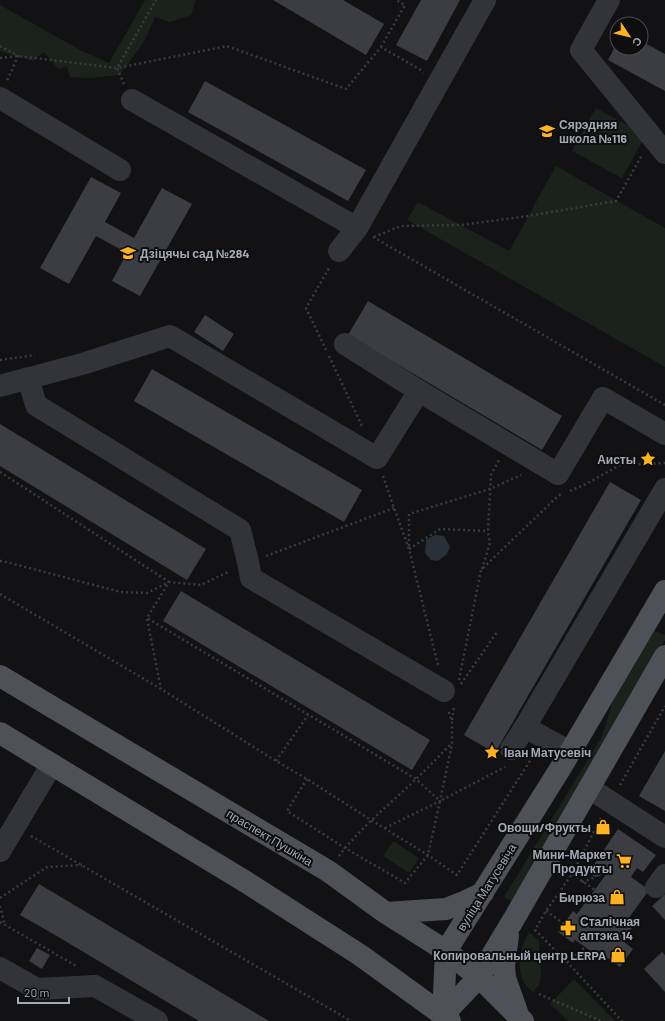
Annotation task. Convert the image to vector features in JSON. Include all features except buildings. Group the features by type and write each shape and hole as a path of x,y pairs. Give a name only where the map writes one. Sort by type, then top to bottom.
{"main road":[{"name":"вуліца Матусевіча","path":"444,1019 446,952 570,752 665,591"},
{"path":"0,733 246,882 360,954 444,1019 479,977 510,926 665,656"},
{"name":"праспект Пушкіна","path":"0,676 328,871 386,913 446,952 479,977 521,1019"},
{"path":"386,913 446,909 483,893"},
{"path":"510,926 504,966 505,978 521,1019"}],"lane":[{"path":"339,251 366,233 439,82 485,0"},
{"path":"609,0 581,50 659,145"},
{"path":"2,94 120,170"},
{"path":"132,100 366,233"},
{"path":"0,386 82,364 170,336 377,458 419,390"},
{"path":"345,344 558,474 603,398 665,434"},
{"path":"28,378 36,405 240,530 251,578 453,692"},
{"path":"516,756 525,727 665,489"},
{"path":"525,727 570,752"},
{"path":"0,851 52,764"},
{"path":"589,788 665,837"},
{"path":"0,968 37,989 95,986 157,1021"}],"path":[{"path":"117,68 156,0"},
{"path":"0,58 18,56 117,68 227,46 346,89 381,47 405,5 396,0"},
{"path":"0,46 18,56"},
{"path":"381,47 439,82"},
{"path":"2,94 18,56"},
{"path":"117,68 132,100"},
{"path":"366,233 401,226 461,225 528,216 616,201 659,145"},
{"path":"366,233 665,405"},
{"path":"339,251 306,308 364,429"},
{"path":"307,779 287,811 345,848 405,883 428,855 452,744 453,692 481,570 490,543 488,531 491,475 507,444"},
{"path":"377,458 409,549 453,692 452,722"},
{"path":"481,570 558,496 586,484 620,465 665,463"},
{"path":"409,549 409,514 490,489 543,465"},
{"path":"0,472 169,582 201,585 248,562 394,508"},
{"path":"409,549 440,529 488,531"},
{"path":"0,561 121,592 147,593 169,582"},
{"path":"161,689 147,618 169,582"},
{"path":"0,594 161,689 307,779 458,875"},
{"path":"147,618 416,779 440,801"},
{"path":"453,692 497,632"},
{"path":"622,1021 535,930 546,911 572,874 610,802 665,706"},
{"path":"276,761 308,715"},
{"path":"345,848 371,820 452,744"},
{"path":"385,828 440,801 516,756 536,751"},
{"path":"15,826 351,1021"},
{"path":"0,898 47,867 82,865"},
{"path":"572,874 595,890"},
{"path":"582,882 596,877"},
{"path":"0,906 6,925"},
{"path":"546,911 564,924"},
{"path":"567,962 585,947"},
{"path":"539,994 601,1021"}],"shaded area":[{"path":"145,0 196,0 191,15 170,22 155,17 145,40 120,75 89,78 70,77 67,67 58,69 44,52 33,61 0,51 0,5 82,51 109,63"},
{"path":"596,108 646,135 622,178 572,151"},
{"path":"556,166 665,228 665,367 407,220 418,202 509,251"},
{"path":"435,535 444,536 450,547 447,554 438,561 431,560 425,553 426,540"},
{"path":"655,631 665,635 665,640 512,902 504,897 601,738 616,692"},
{"path":"393,842 419,858 410,872 383,856"},
{"path":"529,932 539,941 541,975 539,985 533,992 524,982 520,968 520,955"},
{"path":"574,979 615,1021 568,1021 550,1004"}],"place":[{"name":"Сярэдняя школа №116","path":"547,131"},
{"name":"Дзіцячы сад №284","path":"128,253"},
{"name":"Аисты","path":"648,459"},
{"name":"Іван Матусевіч","path":"492,752"},
{"name":"Овощи/Фрукты","path":"603,827"},
{"name":"Мини-Маркет Продукты","path":"624,861"},
{"name":"Бирюза","path":"617,897"},
{"name":"Сталічная аптэка 14","path":"568,928"},
{"name":"Копировальный центр LERPA","path":"618,955"}]}
